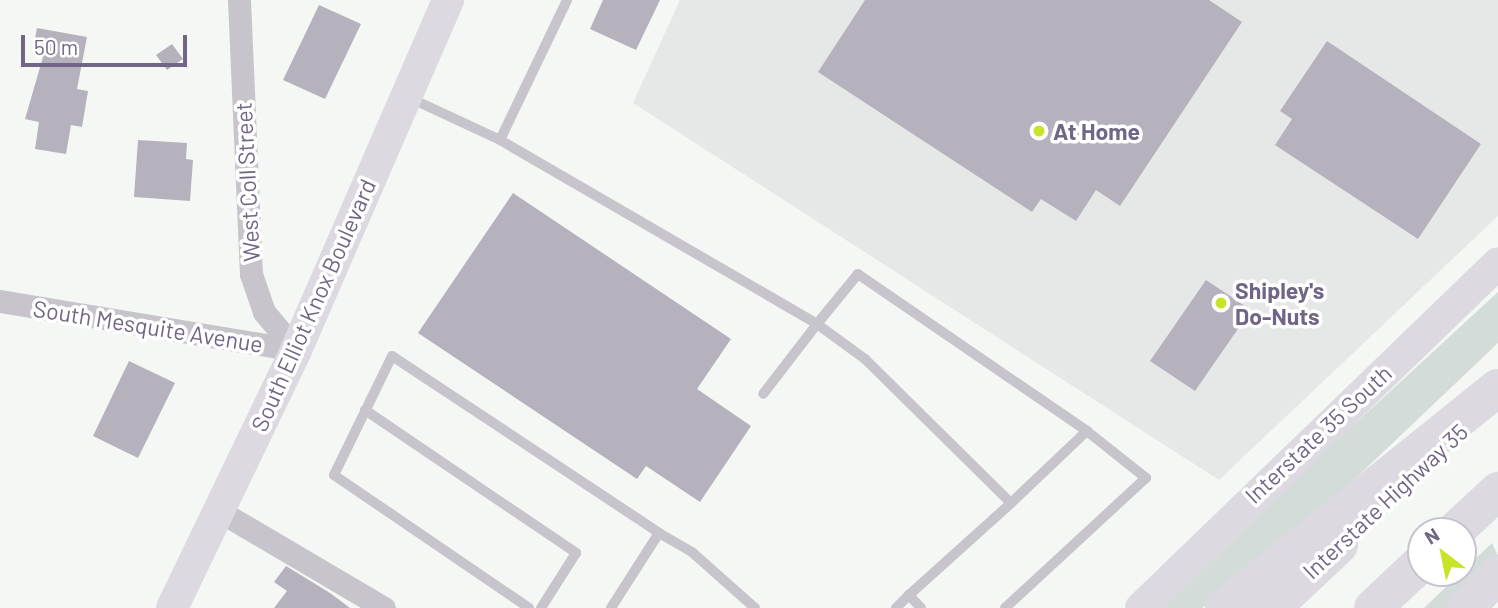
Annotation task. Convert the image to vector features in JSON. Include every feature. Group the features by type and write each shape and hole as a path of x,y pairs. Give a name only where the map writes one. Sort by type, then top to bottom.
{"highway":[{"path":"1224,608 1498,388"},
{"name":"Interstate Highway 35","path":"1272,608 1498,394"},
{"path":"1470,517 1498,491"},
{"path":"1466,608 1498,573"},
{"path":"1373,608 1407,576"}],"main road":[{"name":"South Elliot Knox Boulevard","path":"172,608 296,350 447,0"},
{"name":"Interstate 35 South","path":"1141,608 1498,263"}],"street":[{"name":"West Coll Street","path":"239,0 251,274 264,312 296,350"},
{"name":"South Mesquite Avenue","path":"0,301 296,350"},
{"path":"220,512 384,608"}],"lane":[{"path":"500,140 567,0"},
{"path":"404,96 500,140 817,324 865,359 1011,503"},
{"path":"763,394 858,274 1087,431 1146,478 1005,608"},
{"path":"529,608 334,475 391,356 693,553 755,608"},
{"path":"365,410 576,553 541,608"},
{"path":"896,608 1087,431"},
{"path":"611,608 659,533"},
{"path":"909,595 921,608"}],"shaded area":[{"path":"680,0 1498,0 1498,216 1219,480 633,103"},
{"path":"1498,292 1498,343 1360,474 1202,608 1155,608"},
{"path":"1492,543 1498,556 1477,578 1477,557"},
{"path":"1446,587 1469,587 1449,608 1424,608"}],"building":[{"path":"603,0 660,0 636,50 590,29"},
{"name":"At Home","path":"865,0 1209,0 1242,22 1120,206 1096,190 1076,221 1041,199 1032,212 818,72"},
{"path":"319,5 361,24 325,99 283,80"},
{"path":"37,28 87,37 77,89 88,91 82,127 71,125 66,154 35,149 39,122 25,119 45,50 33,48"},
{"path":"1327,41 1481,144 1418,239 1275,145 1292,119 1280,111"},
{"path":"172,44 183,59 167,70 156,55"},
{"path":"138,140 187,143 186,159 193,160 190,201 134,197"},
{"path":"513,193 731,339 697,389 751,426 700,502 646,466 637,479 418,333"},
{"path":"1206,280 1251,310 1195,391 1150,361"},
{"path":"129,361 175,383 138,458 93,436"},
{"path":"286,566 350,608 274,608 287,591 274,582"}],"place":[{"name":"At Home","path":"1039,131"},
{"name":"Shipley's Do-Nuts","path":"1221,303"}]}
